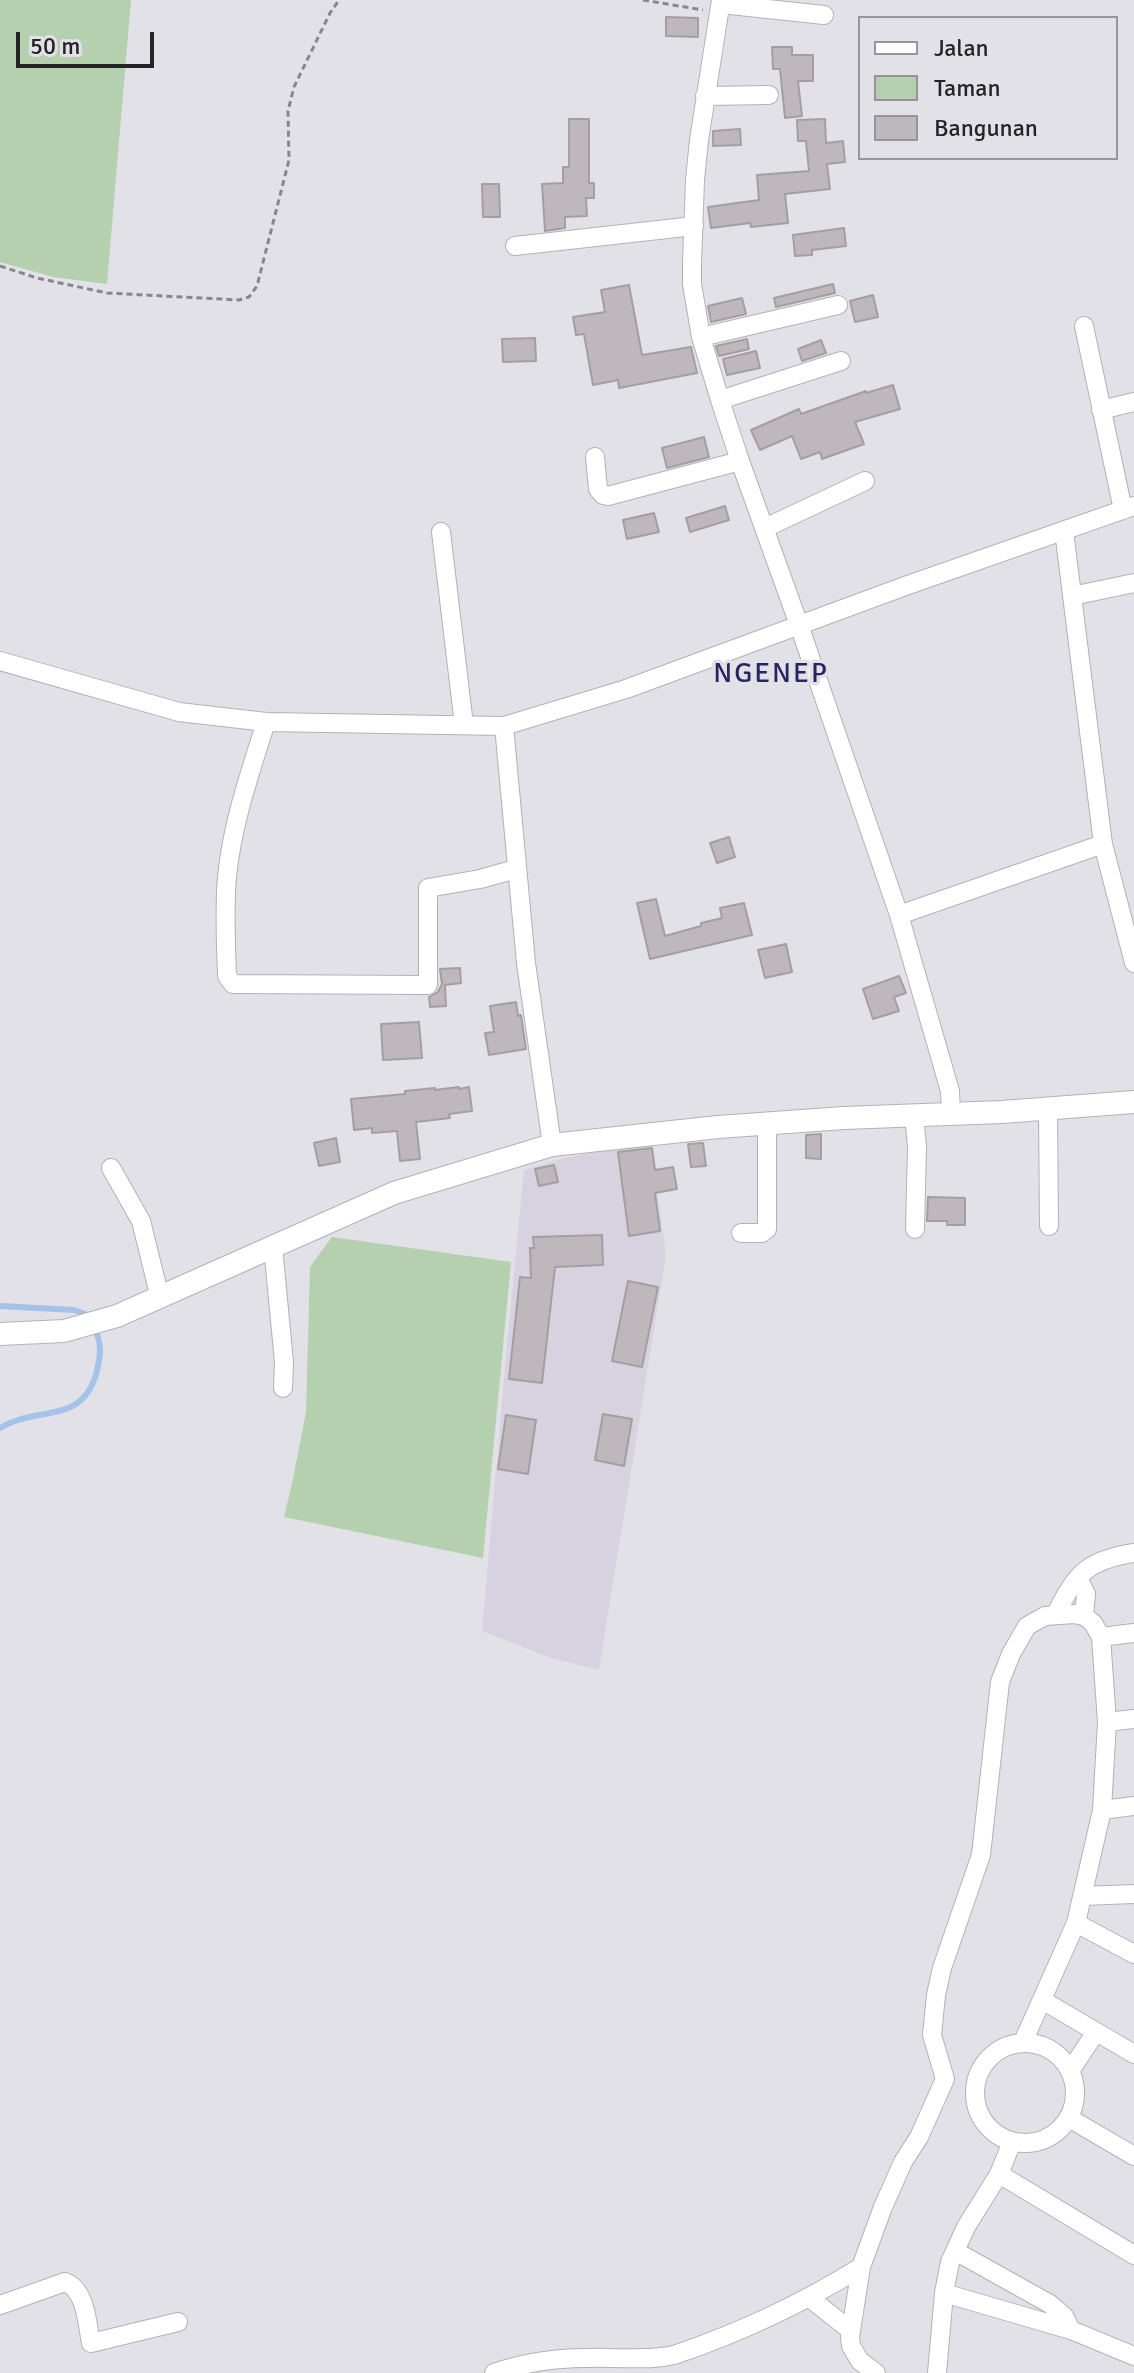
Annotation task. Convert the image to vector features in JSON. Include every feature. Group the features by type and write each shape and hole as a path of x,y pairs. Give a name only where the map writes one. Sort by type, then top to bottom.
{"street":[{"path":"824,15 720,6 697,153 692,284 701,337 740,461 899,915 950,1091 951,1113"},
{"path":"705,96 769,95"},
{"path":"515,246 694,226"},
{"path":"701,337 838,305"},
{"path":"0,661 171,710 266,722 504,726 626,689 1129,508 1101,410 1084,326"},
{"path":"720,400 841,361"},
{"path":"1101,410 1134,402"},
{"path":"595,457 598,489 608,496 740,461"},
{"path":"765,528 865,481"},
{"path":"1064,531 1103,844 1134,963"},
{"path":"441,532 464,725"},
{"path":"1072,596 1134,583"},
{"path":"266,722 245,788 228,867 227,976 233,984 428,985 428,888 516,869"},
{"path":"504,726 526,963 552,1145"},
{"path":"899,915 1103,844"},
{"path":"0,1334 64,1331 117,1316 394,1193 552,1145 718,1127 1134,1102"},
{"path":"1048,1108 1049,1226"},
{"path":"914,1115 917,1147 915,1229"},
{"path":"741,1233 762,1233 767,1229 767,1125"},
{"path":"111,1168 141,1221 160,1298"},
{"path":"273,1247 284,1362 283,1388"},
{"path":"1056,1614 1078,1578 1098,1561 1134,1553"},
{"path":"1078,1578 1086,1594 1084,1616"},
{"path":"876,2373 865,2366 851,2346 850,2330 861,2267 903,2162 919,2137 945,2079 932,2035 936,1995 942,1968 981,1855 1000,1682 1027,1626 1056,1614 1084,1616 1093,1623 1101,1637 1107,1722 1102,1810 1076,1923 1023,2042"},
{"path":"1101,1637 1134,1633"},
{"path":"1107,1722 1134,1719"},
{"path":"1102,1810 1134,1806"},
{"path":"1083,1896 1134,1894"},
{"path":"1076,1923 1134,1954"},
{"path":"1042,2000 1134,2054"},
{"path":"1070,2071 1096,2032"},
{"path":"1023,2042 1051,2050 1062,2059 1070,2071 1075,2094 1069,2118 1055,2134 1034,2143 1012,2142 995,2134 982,2120 975,2103 975,2084 981,2068 992,2055 1006,2046 1023,2042"},
{"path":"945,2079 975,2084"},
{"path":"1069,2118 1134,2156"},
{"path":"937,2373 947,2273 966,2227 999,2174 1012,2142"},
{"path":"999,2174 1134,2255"},
{"path":"955,2251 1050,2304 1064,2316 1071,2330"},
{"path":"494,2373 560,2358 658,2359 698,2347 778,2315 811,2299 861,2267"},
{"path":"0,2305 65,2282 74,2285 80,2293 91,2343 178,2322"},
{"path":"944,2293 1071,2330 1134,2356"},
{"path":"811,2299 850,2330"}],"path":[{"path":"0,266 37,278 107,293 239,300 249,297 257,286 289,160 288,111 294,87 339,0"},
{"path":"643,0 720,6"}],"shaded area":[{"path":"651,1141 666,1255 599,1670 551,1658 482,1631 524,1170 565,1158"}],"green space":[{"path":"0,0 131,0 107,284 53,277 0,262"},
{"path":"332,1237 511,1262 483,1558 284,1517 306,1412 310,1267"}],"building":[{"path":"666,17 698,18 698,37 666,36"},
{"path":"772,47 792,47 792,55 813,55 813,81 798,81 802,116 785,118 780,69 773,69"},
{"path":"569,119 589,119 589,183 594,183 594,198 586,198 587,216 565,217 565,228 545,231 542,184 563,183 563,167 569,167"},
{"path":"825,119 826,143 843,141 845,162 827,164 830,189 785,194 788,223 751,227 750,223 711,228 708,207 759,200 757,175 809,171 806,141 798,141 797,120"},
{"path":"740,129 741,145 713,146 713,131"},
{"path":"482,184 499,184 500,217 483,217"},
{"path":"844,228 846,246 812,250 812,255 795,256 793,235"},
{"path":"833,284 835,293 776,307 774,298"},
{"path":"629,285 642,355 691,347 697,373 619,388 618,380 593,385 584,334 576,335 573,317 605,312 601,290"},
{"path":"873,295 878,317 855,322 850,301"},
{"path":"742,298 746,314 711,322 708,306"},
{"path":"535,338 536,361 503,362 502,339"},
{"path":"747,339 749,349 719,356 716,346"},
{"path":"821,340 826,353 802,361 798,349"},
{"path":"756,351 760,368 727,375 723,359"},
{"path":"893,385 900,409 855,422 864,444 822,459 820,452 801,459 792,436 760,450 751,430 799,409 801,414"},
{"path":"704,437 709,457 667,468 662,448"},
{"path":"725,506 729,520 690,532 686,518"},
{"path":"654,513 659,532 627,539 623,520"},
{"path":"729,837 735,857 717,863 710,843"},
{"path":"656,899 665,936 722,918 720,908 744,903 752,935 650,959 637,903"},
{"path":"786,944 792,972 765,978 758,950"},
{"path":"460,968 461,983 445,985 446,1006 430,1007 429,997 438,992 442,984 440,969"},
{"path":"899,976 906,993 894,997 899,1011 873,1019 863,989"},
{"path":"516,1002 526,1049 489,1055 485,1033 494,1032 490,1006"},
{"path":"419,1022 422,1058 383,1060 381,1024"},
{"path":"469,1087 472,1111 449,1114 450,1118 416,1122 420,1159 400,1161 397,1131 372,1133 372,1128 354,1130 351,1099"},
{"path":"821,1134 821,1159 806,1158 806,1135"},
{"path":"336,1138 340,1162 319,1166 314,1143"},
{"path":"703,1143 706,1166 691,1167 688,1144"},
{"path":"652,1148 655,1170 673,1167 677,1189 655,1193 660,1231 629,1236 618,1152"},
{"path":"554,1165 558,1182 539,1186 535,1169"},
{"path":"928,1197 965,1198 965,1225 927,1221"},
{"path":"602,1235 603,1265 555,1267 542,1383 509,1379 520,1277 531,1278 530,1248 534,1248 533,1237"},
{"path":"628,1281 658,1287 642,1367 612,1361"},
{"path":"603,1414 632,1419 624,1466 595,1460"},
{"path":"506,1415 536,1420 528,1474 498,1469"}],"waterway":[{"path":"0,1306 74,1310 85,1314 88,1320"},
{"path":"0,1428 15,1421 59,1411 83,1398 92,1385 99,1361 99,1342 94,1329"}],"district":[{"name":"NGENEP","path":"771,675"}]}
